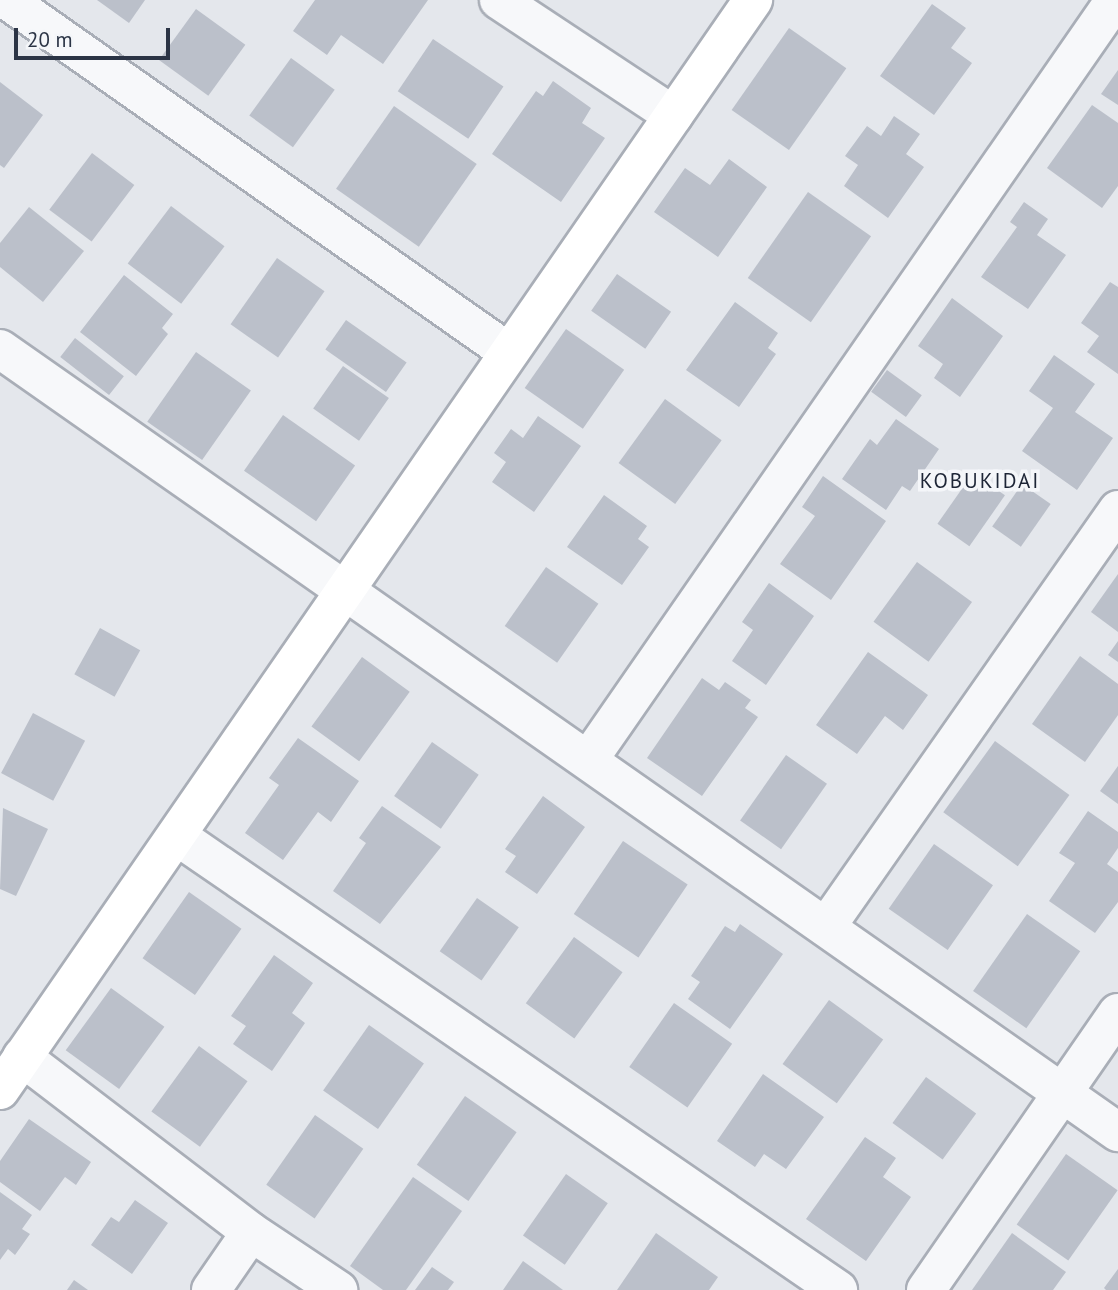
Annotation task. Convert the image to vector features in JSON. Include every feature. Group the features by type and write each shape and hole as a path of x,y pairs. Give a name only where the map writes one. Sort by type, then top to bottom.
{"street":[{"path":"7,0 508,352"},
{"path":"499,0 673,115"},
{"path":"0,1090 753,0"},
{"path":"589,759 1115,0"},
{"path":"0,349 1118,1132"},
{"path":"826,927 1118,510"},
{"path":"177,836 838,1290"},
{"path":"926,1290 1118,1013"},
{"path":"22,1057 251,1232 338,1290"},
{"path":"211,1290 251,1232"}],"building":[{"path":"97,0 145,0 129,23"},
{"path":"315,0 428,0 383,64 341,35 327,55 293,31"},
{"path":"932,4 966,28 951,48 972,63 934,115 880,76"},
{"path":"196,9 245,45 208,96 159,60"},
{"path":"789,28 846,68 789,150 732,110"},
{"path":"433,39 503,87 468,139 398,91"},
{"path":"291,58 335,90 293,147 249,115"},
{"path":"1118,70 1118,105 1101,94"},
{"path":"553,81 591,108 582,123 605,138 561,202 492,154 536,91 543,96"},
{"path":"0,82 43,115 4,168 0,165"},
{"path":"1092,105 1118,123 1118,186 1102,208 1047,168"},
{"path":"394,106 477,164 419,247 336,189"},
{"path":"894,116 920,134 906,154 924,167 888,218 844,186 858,165 845,156 867,126 881,136"},
{"path":"92,153 134,185 92,242 49,210"},
{"path":"729,159 767,187 718,257 654,212 685,168 710,185"},
{"path":"808,192 871,236 811,322 748,278"},
{"path":"1024,202 1048,219 1037,235 1066,255 1028,309 981,277 1017,227 1010,222"},
{"path":"171,206 225,246 181,304 128,264"},
{"path":"29,207 84,251 43,302 0,267 0,243"},
{"path":"277,258 325,291 278,358 231,324"},
{"path":"617,274 671,312 645,349 591,311"},
{"path":"124,275 173,314 162,328 168,334 136,376 80,332"},
{"path":"1110,282 1118,287 1118,374 1087,352 1099,336 1081,323"},
{"path":"952,298 1003,336 960,397 934,378 943,364 918,346"},
{"path":"735,302 778,333 768,348 776,354 739,407 686,370"},
{"path":"346,320 407,362 386,392 325,349"},
{"path":"566,329 624,370 583,429 525,388"},
{"path":"75,338 124,376 109,395 60,357"},
{"path":"196,352 251,390 202,460 147,422"},
{"path":"1054,355 1095,384 1075,412 1113,438 1077,490 1022,451 1053,408 1029,391"},
{"path":"343,366 389,398 359,441 313,409"},
{"path":"887,370 922,395 906,417 871,392"},
{"path":"665,399 722,440 675,504 619,463"},
{"path":"283,415 355,465 316,521 244,471"},
{"path":"538,416 581,446 534,512 492,482 506,462 494,453 511,429 523,438"},
{"path":"896,419 939,449 910,491 902,486 886,510 842,479 870,439 877,445"},
{"path":"973,473 1005,495 969,546 937,524"},
{"path":"823,476 886,521 831,600 780,564 815,516 802,507"},
{"path":"1022,484 1051,504 1021,547 992,527"},
{"path":"604,495 647,526 638,539 649,547 622,585 567,547"},
{"path":"917,562 972,602 929,662 874,622"},
{"path":"546,567 598,604 557,663 505,626"},
{"path":"1118,574 1118,632 1091,612"},
{"path":"769,583 814,616 766,685 732,661 753,630 742,622"},
{"path":"100,628 140,650 115,697 74,674"},
{"path":"1118,641 1118,662 1108,655"},
{"path":"868,652 928,695 903,730 885,716 857,754 816,725"},
{"path":"1080,656 1118,684 1118,715 1085,762 1032,724"},
{"path":"362,657 410,692 359,761 311,727"},
{"path":"702,678 719,690 725,682 751,700 745,708 758,717 702,796 647,758"},
{"path":"33,713 85,741 53,801 1,773"},
{"path":"298,738 359,781 331,822 318,812 283,860 245,833 279,785 269,778"},
{"path":"995,741 1069,795 1018,866 943,812"},
{"path":"432,742 479,775 441,829 394,796"},
{"path":"786,755 827,784 781,849 740,821"},
{"path":"1118,766 1118,804 1100,791"},
{"path":"543,796 585,827 537,894 505,872 516,856 505,849"},
{"path":"382,806 441,847 380,924 333,891 366,843 359,838"},
{"path":"3,808 48,829 16,896 0,889"},
{"path":"1088,811 1118,832 1118,848 1107,864 1118,872 1118,902 1095,933 1049,901 1075,863 1059,853"},
{"path":"623,841 688,885 638,958 574,914"},
{"path":"934,844 993,885 948,950 889,909"},
{"path":"189,892 241,929 195,995 143,958"},
{"path":"477,898 519,927 481,980 440,951"},
{"path":"1027,914 1080,951 1026,1028 973,991"},
{"path":"740,924 783,954 730,1029 688,999 700,982 691,976 725,926 735,932"},
{"path":"574,937 623,972 574,1039 526,1003"},
{"path":"274,955 313,983 292,1013 305,1023 272,1071 233,1044 246,1026 231,1016"},
{"path":"111,988 164,1027 119,1089 66,1050"},
{"path":"829,1000 883,1039 837,1103 783,1064"},
{"path":"674,1003 732,1044 687,1108 629,1067"},
{"path":"369,1025 424,1063 378,1129 323,1091"},
{"path":"199,1046 248,1081 200,1147 151,1112"},
{"path":"763,1074 824,1117 786,1169 764,1154 755,1167 717,1141"},
{"path":"926,1077 976,1113 943,1160 892,1123"},
{"path":"465,1096 517,1132 468,1201 417,1165"},
{"path":"315,1115 363,1149 315,1218 266,1185"},
{"path":"29,1119 91,1162 76,1185 65,1177 40,1211 0,1182 0,1161"},
{"path":"865,1137 896,1158 883,1177 911,1197 866,1261 806,1219"},
{"path":"1066,1154 1118,1190 1068,1261 1017,1224"},
{"path":"566,1174 608,1203 565,1265 523,1235"},
{"path":"413,1177 462,1211 406,1290 383,1290 350,1266"},
{"path":"0,1192 32,1215 22,1229 30,1234 15,1255 8,1249 0,1260"},
{"path":"135,1200 168,1223 132,1274 91,1245 111,1217 119,1222"},
{"path":"656,1233 718,1277 709,1290 617,1290"},
{"path":"1012,1233 1066,1272 1053,1290 972,1290"},
{"path":"523,1261 555,1284 563,1290 503,1290"},
{"path":"432,1267 454,1282 448,1290 415,1290"},
{"path":"1118,1269 1118,1290 1106,1290 1104,1288"},
{"path":"74,1280 88,1290 67,1290"}],"district":[{"name":"KOBUKIDAI","path":"980,481"}]}
